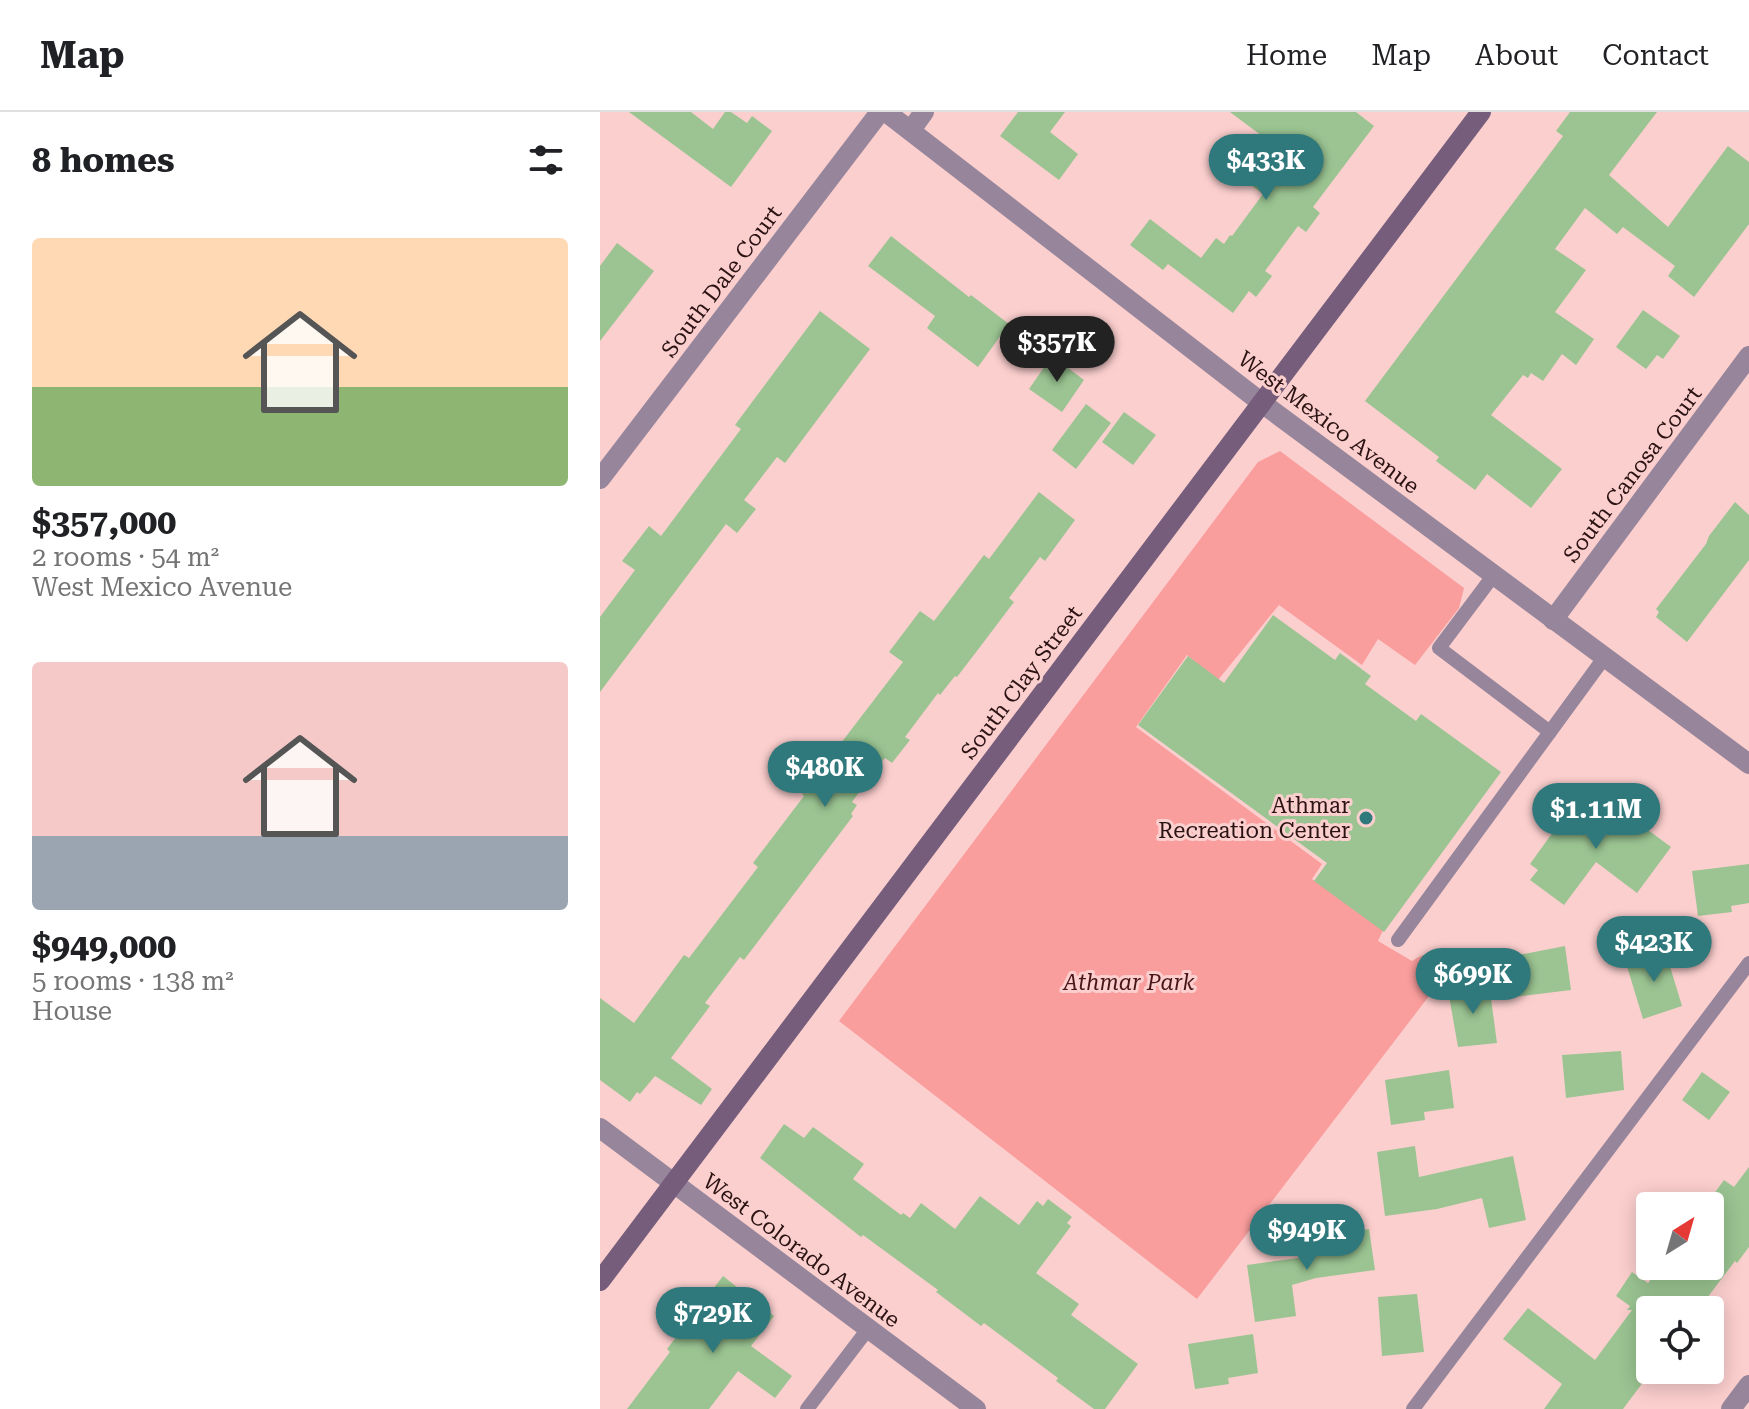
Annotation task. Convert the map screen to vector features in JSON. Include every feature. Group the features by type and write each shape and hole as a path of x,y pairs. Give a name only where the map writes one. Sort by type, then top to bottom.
{"street":[{"name":"South Dale Court","path":"600,479 880,112"},
{"name":"West Mexico Avenue","path":"886,112 1262,403 1749,764"},
{"path":"911,130 924,112"},
{"name":"South Clay Street","path":"600,1281 1481,112"},
{"name":"South Canosa Court","path":"1553,620 1749,356"},
{"name":"West Colorado Avenue","path":"600,1128 976,1409"},
{"path":"1731,1409 1749,1385"}],"lane":[{"path":"1493,576 1439,648 1550,732"},
{"path":"1398,940 1604,658"},
{"path":"1413,1409 1749,963"},
{"path":"807,1409 868,1329"}],"green space":[{"name":"Athmar Park","path":"1280,451 1464,588 1459,608 1415,665 1378,639 1362,665 1279,605 1218,680 1187,655 1136,727 1322,864 1312,879 1383,930 1378,941 1412,961 1428,954 1452,966 1197,1299 839,1021 1258,462"}],"building":[{"path":"629,112 691,112 713,129 725,112 731,112 747,123 752,116 772,131 731,187"},
{"path":"1018,112 1065,112 1050,132 1078,154 1059,180 1000,136"},
{"path":"1230,112 1356,112 1374,126 1313,207 1320,213 1306,232 1298,226 1265,271 1272,276 1256,297 1249,291 1233,313 1168,264 1163,270 1130,245 1150,219 1201,258 1216,238 1224,244 1232,236 1263,194 1248,183 1254,176 1244,168 1266,139"},
{"path":"1570,112 1657,112 1609,175 1668,227 1728,146 1749,162 1749,224 1694,297 1668,276 1675,266 1623,227 1617,234 1585,208 1555,249 1586,270 1555,312 1594,339 1576,365 1562,354 1543,381 1531,373 1528,378 1523,375 1491,415 1562,469 1531,508 1487,474 1475,490 1436,461 1439,457 1365,401 1563,136 1556,131"},
{"path":"891,236 1009,324 978,367 927,328 935,316 868,266"},
{"path":"617,243 654,271 600,341 600,266"},
{"path":"1643,310 1680,336 1663,359 1657,355 1646,369 1616,347"},
{"path":"820,311 870,349 785,463 777,457 744,500 756,509 737,533 726,524 600,692 600,617 635,570 622,561 649,526 661,536 741,429 735,425"},
{"path":"1052,356 1084,380 1062,412 1029,389"},
{"path":"1086,404 1111,423 1076,469 1052,450"},
{"path":"1124,412 1156,435 1133,465 1102,442"},
{"path":"1039,492 1075,520 1045,561 1040,557 1009,598 1014,602 957,677 940,695 938,693 905,737 910,740 892,763 885,758 868,780 852,802 857,805 851,814 853,816 744,960 740,957 705,1003 710,1006 671,1058 712,1089 701,1105 655,1076 630,1102 600,1080 600,998 634,1023 684,955 689,958 758,867 753,863 903,662 889,652 920,611 934,621 984,555 989,559"},
{"path":"1735,502 1749,515 1749,560 1687,642 1656,617 1659,612 1656,609"},
{"name":"Athmar Recreation Center","path":"1273,615 1335,660 1340,653 1371,676 1365,684 1416,721 1421,714 1501,772 1384,932 1314,881 1327,863 1138,725 1188,656 1224,683"},
{"path":"1581,793 1619,822 1625,813 1671,847 1637,893 1596,862 1564,905 1530,880 1538,870 1530,864"},
{"path":"1749,864 1749,903 1731,906 1732,912 1698,916 1692,871"},
{"path":"1565,946 1571,990 1514,997 1508,957"},
{"path":"1665,950 1682,1006 1643,1019 1626,963"},
{"path":"1489,984 1497,1043 1458,1047 1448,990"},
{"path":"1621,1051 1624,1090 1566,1098 1562,1055"},
{"path":"1449,1070 1454,1108 1424,1112 1425,1120 1391,1125 1385,1080"},
{"path":"1702,1072 1730,1092 1709,1120 1682,1100"},
{"path":"784,1124 804,1138 813,1127 864,1164 853,1179 901,1215 903,1213 910,1218 921,1203 955,1229 980,1196 1019,1225 1037,1201 1043,1206 1048,1199 1072,1217 1067,1223 1071,1226 1036,1273 1079,1304 1071,1315 1138,1364 1105,1409 1094,1409 1056,1381 1058,1378 984,1323 981,1326 936,1292 938,1290 863,1235 861,1237 760,1158"},
{"path":"1415,1146 1419,1177 1513,1156 1526,1220 1489,1228 1482,1198 1437,1209 1385,1216 1377,1152"},
{"path":"1749,1167 1749,1247 1724,1276 1724,1192 1715,1192 1724,1180 1734,1187"},
{"path":"1369,1229 1375,1270 1316,1278 1292,1285 1296,1316 1255,1322 1247,1265 1313,1256 1311,1238"},
{"path":"1632,1272 1636,1280 1648,1283 1650,1280 1721,1280 1709,1296 1636,1296 1636,1384 1642,1384 1623,1409 1544,1409 1562,1384 1503,1339 1528,1308 1595,1360 1632,1310 1627,1310 1630,1306 1616,1296"},
{"path":"723,1276 774,1316 751,1346 792,1376 775,1398 738,1371 709,1409 627,1409 670,1352 667,1349"},
{"path":"1417,1294 1424,1352 1382,1356 1378,1297"},
{"path":"1253,1334 1258,1373 1228,1378 1229,1384 1195,1389 1188,1344"}],"place":[{"name":"Athmar Recreation Center","path":"1366,818"}]}
